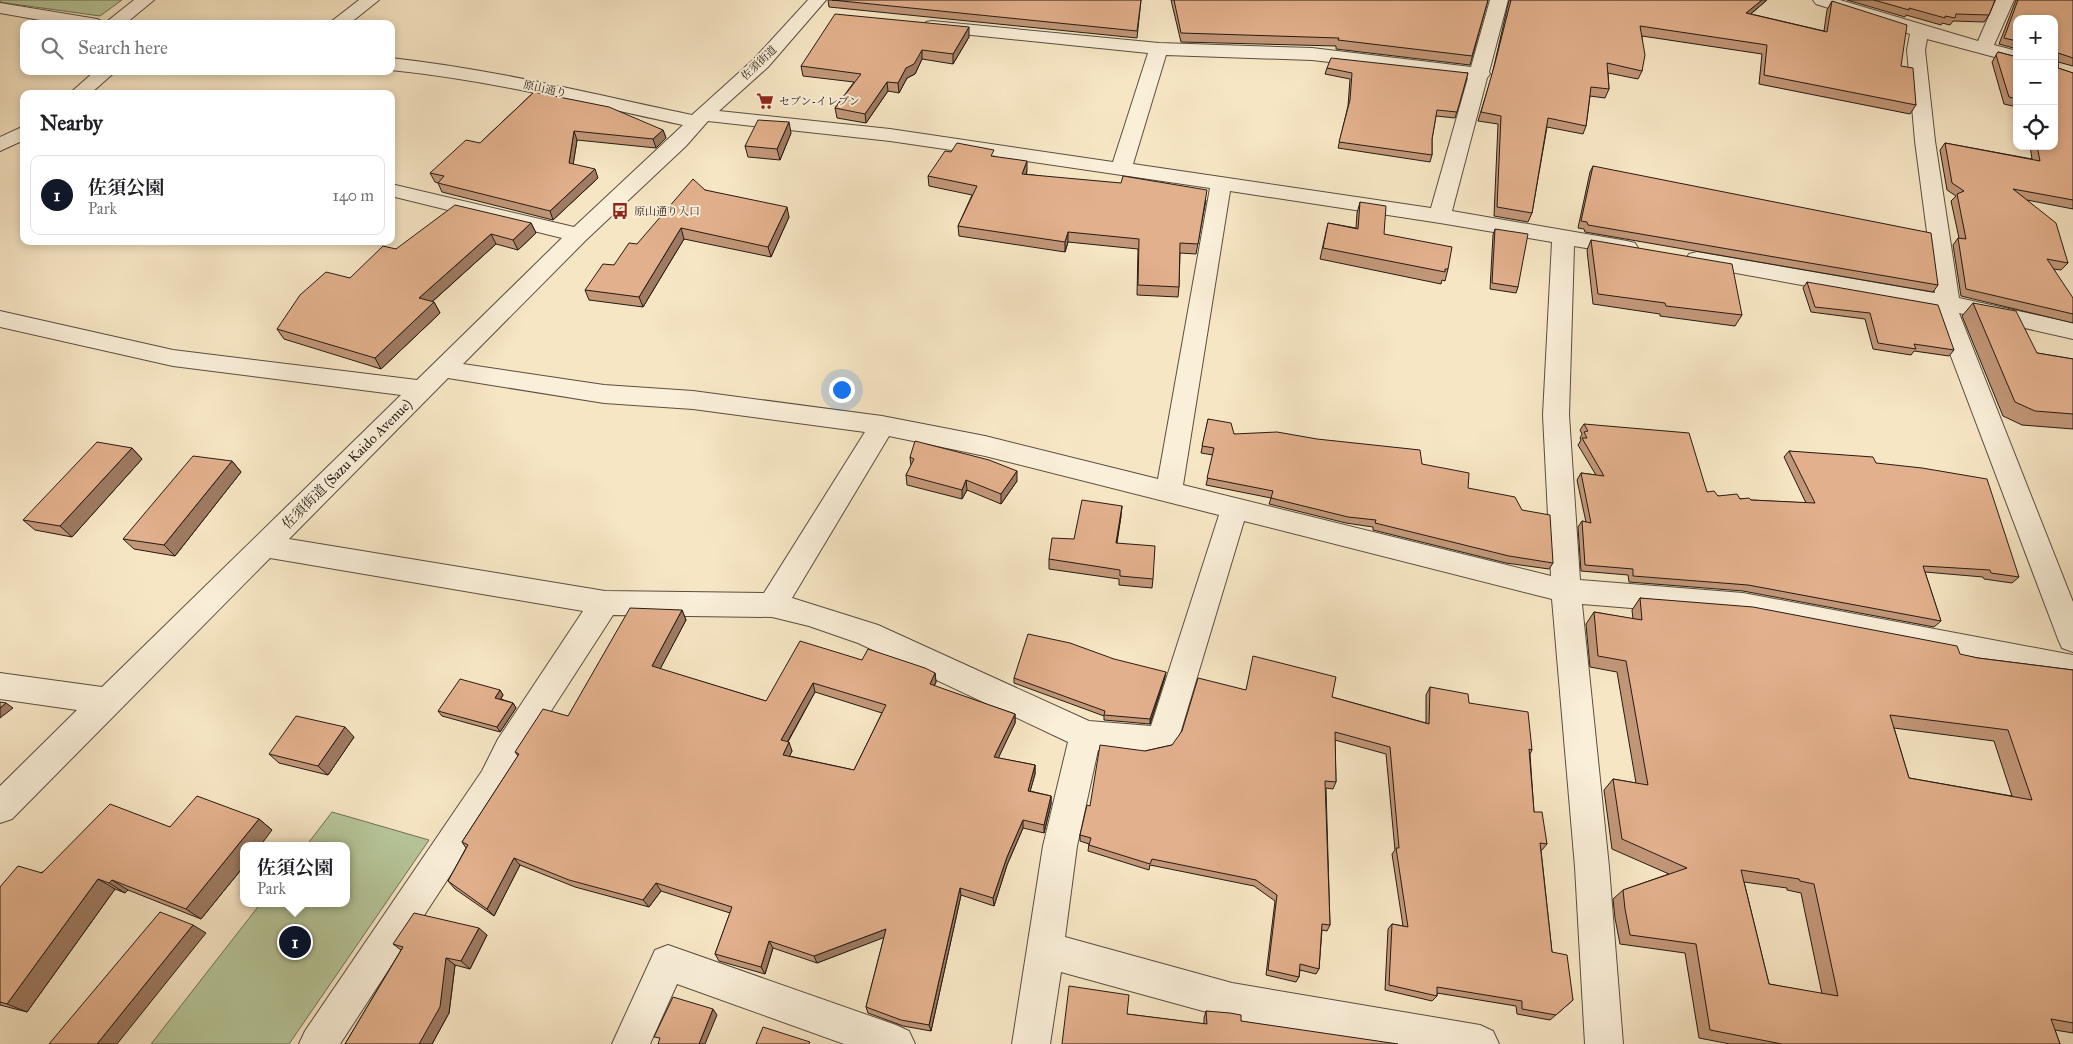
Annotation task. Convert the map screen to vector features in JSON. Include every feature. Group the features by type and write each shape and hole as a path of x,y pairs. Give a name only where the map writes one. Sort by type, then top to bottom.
{"street":[{"path":"118,20 145,0"},
{"path":"342,20 370,0"},
{"path":"1440,216 1481,74 1499,0"},
{"path":"1822,0 1919,31 2013,56"},
{"path":"1984,47 2004,0"},
{"path":"0,8 73,20"},
{"name":"佐須街道","path":"700,119 816,10"},
{"path":"914,24 1159,50 1312,54 1481,74"},
{"path":"1919,31 1916,50 1923,123 1948,303 1947,314 2073,639"},
{"path":"1120,169 1159,50"},
{"name":"原山通り","path":"395,64 438,68 700,119 890,135 1440,216 1646,251"},
{"path":"83,90 102,75"},
{"name":"佐須街道 (Sazu Kaido Avenue)","path":"0,808 578,235 679,142 700,119"},
{"path":"0,146 20,134"},
{"path":"1169,490 1221,183"},
{"path":"395,191 578,235"},
{"path":"1563,238 1556,415 1566,591 1592,867 1604,1044"},
{"path":"1674,256 1948,303 2073,330"},
{"path":"0,319 173,358 422,389"},
{"path":"443,369 604,394 693,400 882,426 985,446 1169,490 1234,509 1566,591 1743,605 2073,668"},
{"path":"772,605 882,426"},
{"path":"264,546 605,603 772,605 808,614 868,634 1086,735 1145,740 1160,739 1168,727 1234,509"},
{"path":"318,1044 493,782 509,750 605,603"},
{"path":"0,686 107,701"},
{"path":"1031,1044 1060,846 1086,735"},
{"path":"1046,950 1232,1001 1480,1044"},
{"path":"631,1044 668,963 896,1044"}],"green space":[{"path":"0,0 122,0 100,16 6,3 0,2"},
{"path":"332,812 429,840 289,1044 151,1044 258,907 350,907 350,842 309,842"}],"building":[{"path":"832,0 1141,0 1137,31"},
{"path":"1174,0 1488,0 1472,56 1338,40 1339,38 1181,33"},
{"path":"1511,0 1762,0 1746,13 1827,32 1832,1 1907,25 1901,66 1913,68 1916,105 1764,75 1767,45 1640,26 1645,55 1642,71 1607,63 1609,89 1591,87 1586,126 1548,118 1532,213 1497,207 1501,116 1481,112"},
{"path":"1874,0 1995,0 1989,15 1956,14 1955,18 1945,16 1945,18"},
{"path":"2018,0 2073,0 2073,58 2058,53 2058,15 2013,15 2013,40 2004,38"},
{"path":"835,14 969,27 953,54 922,50 914,64 906,68 898,83 887,82 865,114 835,108 861,74 801,66"},
{"path":"1998,52 2013,56 2013,98 2009,97 1996,55"},
{"path":"1331,58 1468,73 1457,112 1437,110 1432,139 1432,155 1339,142 1350,100 1352,73 1327,68"},
{"path":"2058,68 2073,73 2073,200 2013,189 2056,223 2068,263 2047,259 2073,298 2073,314 1966,289 1958,238 1966,239 1957,194 1964,191 1952,183 1945,143 2040,161 2038,150 2058,150"},
{"path":"534,92 609,107 663,130 653,139 574,131 569,163 595,169 550,211 438,183 444,176 430,173 466,140 480,143"},
{"path":"758,120 789,122 777,149 745,146"},
{"path":"957,143 994,150 991,156 1027,161 1022,174 1121,183 1123,176 1207,190 1198,244 1180,243 1179,287 1138,285 1139,239 1068,232 1065,242 958,226 977,186 928,176 945,151 951,152"},
{"path":"1593,166 1931,233 1938,285 1588,225 1587,222 1581,221"},
{"path":"693,179 705,190 787,207 768,247 681,228 639,297 585,290 603,264 614,265 629,243 637,244"},
{"path":"1360,202 1386,206 1384,234 1452,247 1448,269 1445,269 1445,272 1323,248 1328,223 1358,229"},
{"path":"455,205 531,223 513,240 491,234 419,298 434,302 375,358 277,329 300,295 326,272 350,278 383,246 396,249"},
{"path":"1495,229 1528,234 1518,287 1492,283"},
{"path":"1591,240 1732,264 1742,315 1666,306 1665,303 1598,294"},
{"path":"1807,282 1938,305 1954,350 1914,344 1916,349 1878,343 1870,313 1815,307"},
{"path":"1973,303 2016,311 2037,353 2073,359 2073,414 2035,411 2015,402"},
{"path":"1208,419 1231,423 1234,434 1277,432 1317,439 1420,450 1422,464 1469,473 1468,488 1515,497 1522,510 1550,515 1553,563 1509,556 1375,523 1376,520 1348,517 1271,498 1273,491 1207,478 1214,448 1202,446"},
{"path":"1584,424 1689,433 1707,492 1714,491 1718,496 1737,494 1740,499 1815,503 1789,451 1873,457 1876,463 1922,468 1987,479 2019,577 1991,573 1990,570 1923,566 1941,621 1748,585 1633,576 1633,569 1585,565 1582,521 1591,523 1581,473 1604,476 1582,438 1587,438 1584,432 1588,431"},
{"path":"915,441 989,460 1017,471 1001,494 966,480 962,490 906,475 914,459 910,457"},
{"path":"97,442 132,448 60,526 23,520"},
{"path":"193,456 232,461 164,545 123,539"},
{"path":"1082,500 1122,506 1116,543 1155,546 1153,579 1120,576 1120,570 1049,559 1052,538 1074,539"},
{"path":"1640,598 1753,607 1957,646 1960,654 1978,658 2073,670 2073,1023 2051,1019 2060,1044 1782,1044 1710,1030 1696,944 1630,935 1625,909 1623,890 1687,868 1622,839 1613,779 1648,785 1626,661 1598,656 1594,612 1642,620","holes":["1890,715 2008,730 2032,800 1909,778","1741,870 1799,879 1800,881 1814,884 1838,996 1769,984"]},
{"path":"630,608 682,610 652,666 766,701 800,641 862,660 868,649 935,673 930,684 1015,714 994,757 1035,765 1028,791 1051,796 1044,825 1023,820 1007,857 993,898 960,888 929,1025 901,1020 866,1007 886,929 814,956 769,941 761,967 715,954 732,907 656,883 643,900 569,880 514,858 487,909 448,881 468,845 462,842 519,754 515,752 543,709 568,716","holes":["813,683 886,705 854,770 783,755 789,742 781,740"]},
{"path":"1028,634 1070,643 1114,659 1166,672 1150,719 1104,715 1105,711 1014,678"},
{"path":"1253,656 1336,677 1332,697 1429,724 1430,687 1468,694 1469,703 1528,712 1532,750 1529,749 1534,812 1542,812 1547,844 1540,843 1552,952 1567,955 1573,1000 1556,1015 1522,1009 1522,1001 1437,987 1437,996 1389,985 1392,924 1408,927 1396,848 1399,848 1390,747 1335,732 1336,782 1325,781 1330,925 1322,924 1319,969 1300,964 1299,977 1268,970 1277,895 1256,880 1152,859 1150,864 1089,845 1091,838 1080,835 1087,805 1090,806 1100,745 1145,751 1172,745 1182,731 1198,678 1246,690"},
{"path":"460,679 500,690 495,698 513,703 497,727 438,711"},
{"path":"0,702 6,703 0,708"},
{"path":"296,716 345,727 318,766 269,754"},
{"path":"197,796 259,819 186,909 112,880 109,883 98,879 7,1004 0,1002 0,887 18,866 42,873 110,804 170,827"},
{"path":"160,912 193,925 97,1044 49,1044"},
{"path":"414,913 479,928 461,961 446,958 440,1007 419,1044 345,1044 403,947 393,944"},
{"path":"1069,986 1129,995 1127,1014 1207,1024 1206,1011 1230,1013 1241,1015 1241,1021 1398,1044 1062,1044"},
{"path":"673,997 713,1009 699,1044 658,1044 660,1038 654,1037"},
{"path":"763,1027 810,1042 809,1044 756,1044"}],"place":[{"name":"セブン-イレブン","path":"765,101"},
{"name":"原山通り入口","path":"620,211"},
{"name":"佐須公園","path":"295,942"}]}
